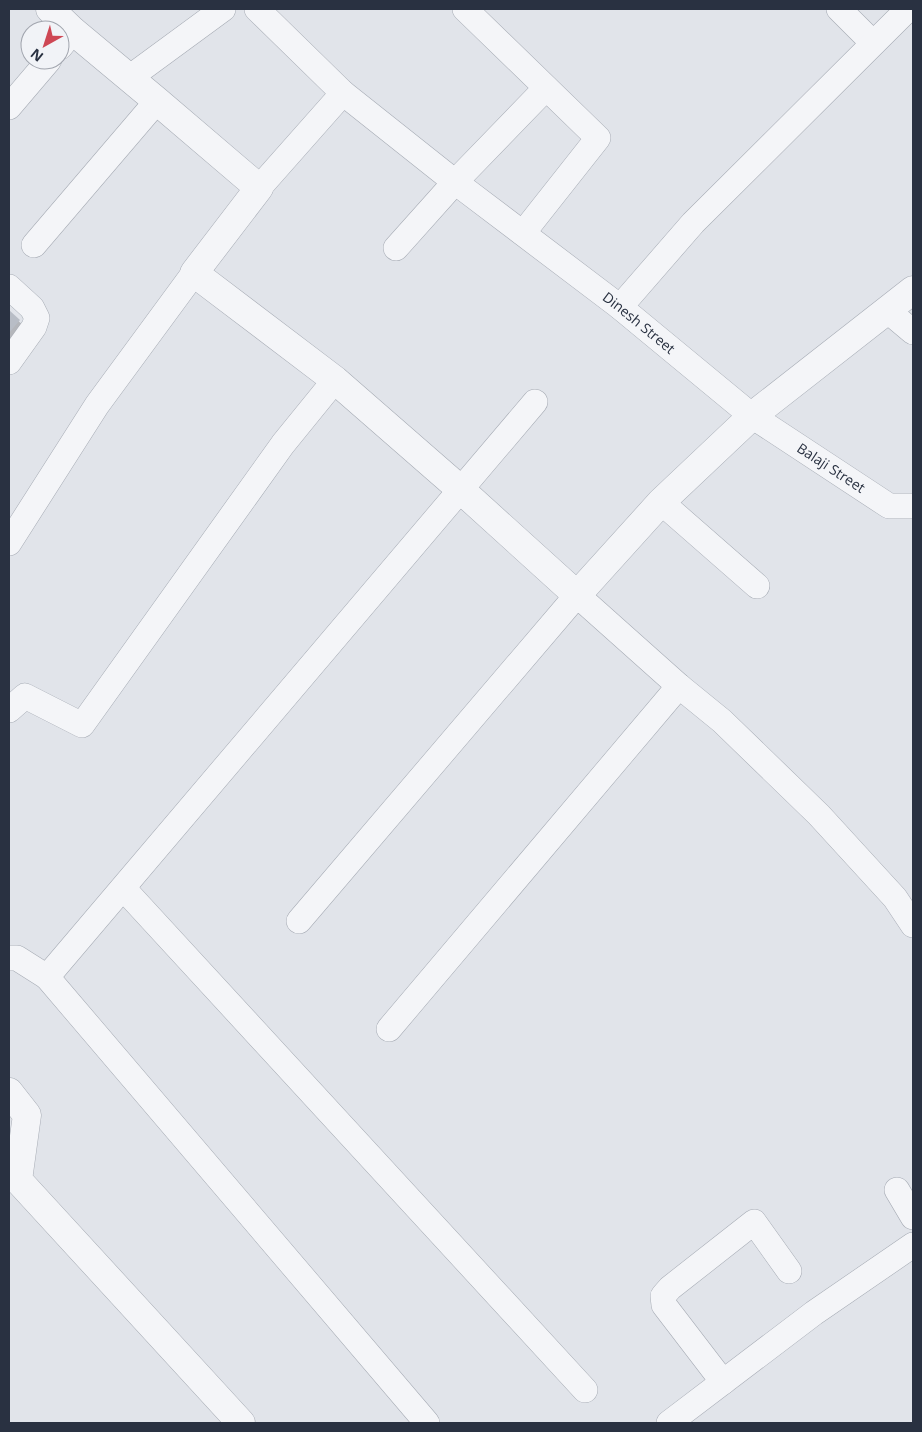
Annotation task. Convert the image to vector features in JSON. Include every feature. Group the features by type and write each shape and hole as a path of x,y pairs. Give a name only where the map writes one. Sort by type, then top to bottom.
{"street":[{"path":"50,9 56,20"},
{"path":"129,78 223,9"},
{"name":"Dinesh Street","path":"257,9 343,93 455,182 620,307 752,416"},
{"path":"465,9 598,138 523,233"},
{"path":"839,9 873,43"},
{"path":"620,307 693,223 908,9"},
{"path":"70,41 129,78 259,188"},
{"path":"9,107 40,70"},
{"path":"396,248 455,182 546,88"},
{"path":"9,544 97,405 194,272 259,188 343,93"},
{"path":"34,245 157,101"},
{"path":"194,272 335,380 460,489 679,686 722,721 819,815 895,898 913,925"},
{"path":"9,286 32,308 37,318 34,326 9,362"},
{"path":"299,921 577,594 661,502 752,416 913,290"},
{"path":"888,310 913,332"},
{"path":"14,696 82,725 283,444 335,380"},
{"path":"47,977 124,889 534,402"},
{"name":"Balaji Street","path":"752,416 889,506 913,506"},
{"path":"661,502 757,586"},
{"path":"389,1029 679,686"},
{"path":"124,889 584,1390"},
{"path":"9,958 17,958 47,977 427,1423"},
{"path":"9,1092 27,1115 18,1180 235,1421"},
{"path":"896,1190 913,1217"},
{"path":"723,1382 664,1305 663,1296 670,1288 754,1222 789,1271"},
{"path":"675,1422 723,1382 814,1313 913,1245"}],"building":[{"path":"9,310 20,320 9,333"}]}
